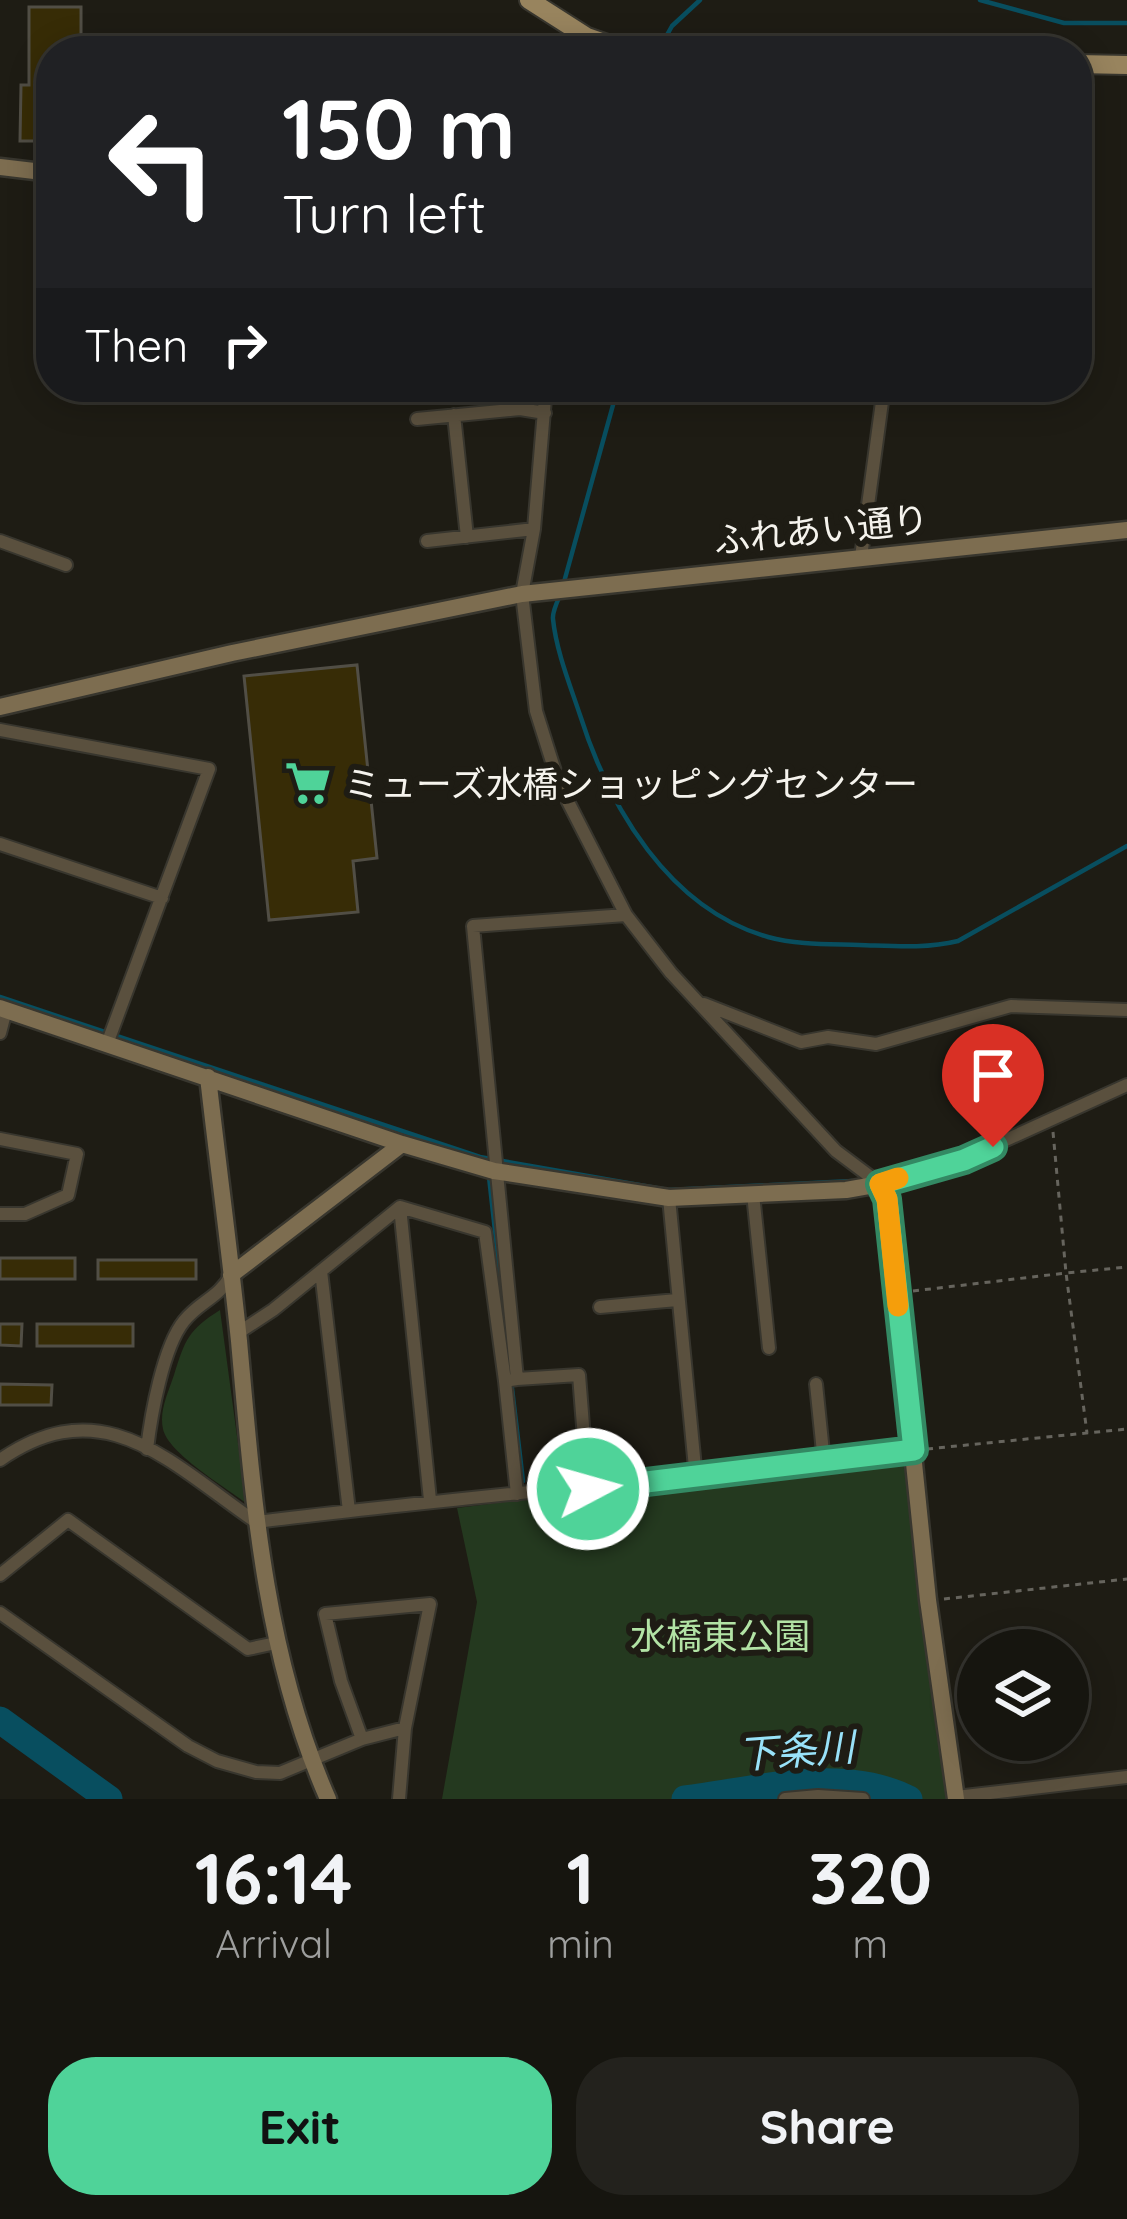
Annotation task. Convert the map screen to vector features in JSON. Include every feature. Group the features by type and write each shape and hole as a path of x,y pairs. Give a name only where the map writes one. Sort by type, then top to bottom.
{"main road":[{"path":"530,0 575,36"},
{"path":"1092,64 1127,65"}],"street":[{"path":"0,167 36,171"},
{"path":"545,402 534,529 522,594 536,711 559,784 626,915 697,1001 836,1151 880,1184 887,1199 928,1600 957,1798 1127,1777"},
{"path":"861,557 882,402"},
{"path":"417,419 520,409 545,413"},
{"path":"454,416 467,536"},
{"path":"427,541 534,529"},
{"name":"ふれあい通り","path":"0,707 522,594 1127,530"},
{"path":"0,541 66,565"},
{"path":"0,730 208,770 107,1044"},
{"path":"0,844 162,898"},
{"path":"517,1494 473,926 626,915"},
{"path":"697,1001 801,1042 828,1037 876,1044 1011,1006 1127,1010"},
{"path":"0,1033 3,1009 494,1171 669,1198 846,1190 880,1184 964,1160 1127,1085"},
{"path":"208,1077 256,1522 276,1643 311,1761 328,1799"},
{"path":"0,1139 77,1154 68,1195 25,1214 0,1214"},
{"path":"148,1448 152,1412 181,1324 207,1299 222,1293 231,1275 402,1144"},
{"path":"753,1194 769,1348"},
{"path":"669,1198 696,1478"},
{"path":"400,1207 485,1232 511,1380"},
{"path":"238,1333 400,1207"},
{"path":"400,1207 430,1500"},
{"path":"321,1271 349,1510"},
{"path":"600,1307 676,1300"},
{"path":"511,1380 579,1375 588,1489"},
{"path":"816,1384 824,1462"},
{"path":"0,1460 40,1435 85,1428 110,1431 148,1448 256,1522 430,1500 696,1478 914,1450"},
{"path":"0,1575 68,1520 248,1649 276,1643"},
{"path":"362,1739 341,1681 326,1614 430,1604 405,1728 399,1799"},
{"path":"0,1613 188,1746 217,1761 280,1773 362,1739 405,1728"},
{"path":"785,1799 862,1799"}],"path":[{"path":"1052,1121 1087,1433"},
{"path":"897,1293 1127,1267"},
{"path":"914,1450 1127,1430"},
{"path":"928,1600 1127,1579"}],"green space":[{"path":"220,1310 246,1503 175,1448 162,1422 185,1344 194,1330"},
{"name":"水橋東公園","path":"913,1450 947,1799 909,1799 879,1784 826,1781 684,1799 442,1799 477,1602 457,1508"}],"building":[{"path":"29,7 81,7 81,36 36,36 36,141 20,141 21,85 29,85"},
{"path":"357,665 377,858 353,861 358,912 269,920 244,676"},
{"path":"0,1258 75,1258 75,1279 0,1279"},
{"path":"98,1260 196,1260 196,1279 98,1279"},
{"path":"0,1324 22,1324 21,1346 0,1345"},
{"path":"37,1324 133,1324 133,1346 37,1346"},
{"path":"0,1384 52,1385 51,1405 0,1405"}],"waterway":[{"path":"666,36 700,0"},
{"path":"980,0 1064,23 1127,23"},
{"path":"564,582 614,402"},
{"path":"561,593 553,616 557,643 608,785 648,850 673,879 733,923 801,943 946,944 1127,846"},
{"path":"0,997 480,1157 668,1190 852,1181"},
{"path":"489,1177 509,1356"},
{"path":"511,1380 523,1481"},
{"name":"下条川","path":"0,1720 109,1799"},
{"name":"下条川","path":"685,1799 827,1782 856,1783 909,1799"}],"slow traffic":[{"path":"898,1178 880,1184 887,1199 898,1306"}],"place":[{"name":"ミューズ水橋ショッピングセンター","path":"308,783"}],"route":[{"path":"588,1489 914,1450 887,1199 880,1184 993,1147"}]}
